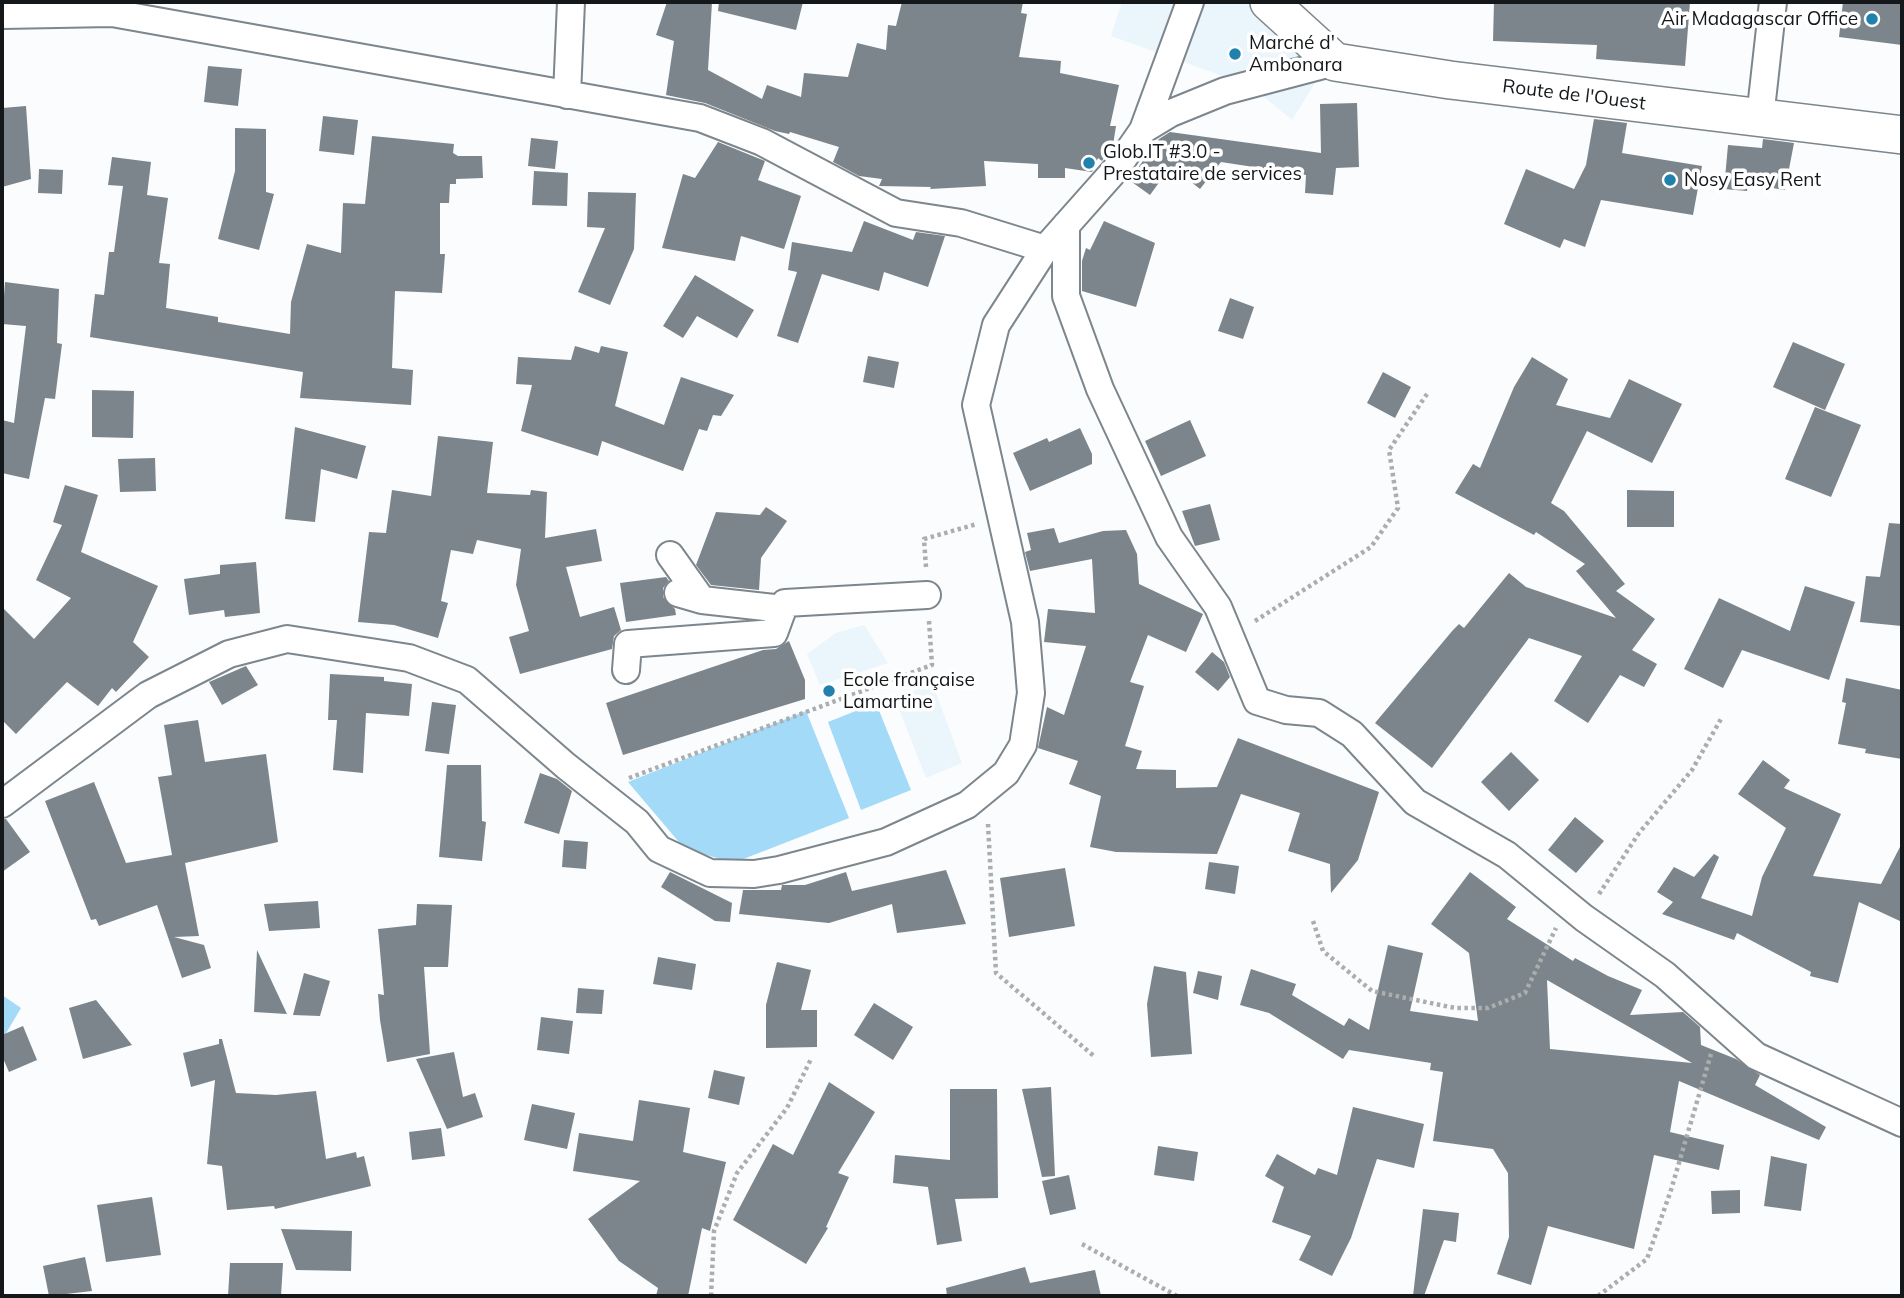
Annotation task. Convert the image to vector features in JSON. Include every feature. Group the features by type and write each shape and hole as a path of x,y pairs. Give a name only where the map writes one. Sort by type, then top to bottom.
{"main road":[{"path":"1269,2 1335,62"},
{"name":"Route de l'Ouest","path":"1335,62 1450,80 1902,135"}],"street":[{"path":"567,95 571,2"},
{"path":"2,804 148,695 229,653 287,639 409,658 467,680 566,766 637,822 659,849 710,873 754,874 779,870 886,842 967,805 1006,773 1023,745 1031,693 1025,622 976,405 996,325 1045,249 1116,169 1143,130 1189,2"},
{"path":"1760,118 1773,2"},
{"path":"2,15 94,7 112,13 700,118 762,142 895,213 961,223 1045,249"},
{"path":"1143,130 1171,113 1225,91 1335,62"},
{"path":"1066,225 1066,296 1101,389 1169,537 1219,607 1257,701 1286,710 1319,713 1352,734 1415,802 1507,855 1575,911 1665,975 1756,1056 1902,1123"},
{"path":"670,555 690,597 783,609"},
{"path":"626,670 628,644 774,633 785,603 928,595"}],"path":[{"path":"1230,636 1371,547 1398,508 1389,450 1429,391"},
{"path":"629,778 932,665 924,539 1000,517"},
{"path":"1314,921 1323,951 1372,991 1455,1008 1488,1008 1525,993 1575,911 1692,770 1721,719"},
{"path":"978,797 989,825 996,973 1095,1057"},
{"path":"1598,1296 1647,1259 1671,1190 1720,1023"},
{"path":"711,1296 714,1231 737,1173 787,1108 811,1059"},
{"path":"1082,1244 1177,1296"}],"shaded area":[{"name":"Marché d' Ambonara","path":"1122,2 1270,2 1321,73 1292,120 1251,86 1111,36"},
{"path":"864,625 888,663 820,685 807,654 836,633"},
{"path":"932,683 962,763 926,778 895,699"},
{"path":"876,703 911,790 861,810 828,722"},
{"path":"806,711 849,818 733,863 684,848 628,782"},
{"path":"2,995 21,1008 2,1040"}],"building":[{"path":"667,2 712,2 708,70 762,99 767,85 801,97 804,73 848,77 857,43 886,50 888,25 896,26 902,2 1023,2 1021,13 1027,14 1019,57 1061,61 1060,73 1119,85 1110,126 1116,126 1113,145 1102,161 1098,158 1092,172 1065,168 1065,178 1038,178 1038,164 984,161 986,186 930,189 931,187 879,186 882,179 859,176 833,162 839,147 790,132 775,131 705,103 666,95 674,41 656,35"},
{"path":"719,2 803,2 796,30 718,11"},
{"path":"1494,2 1690,2 1685,66 1596,59 1597,45 1493,41"},
{"name":"Air Madagascar Office","path":"1843,2 1902,2 1902,45 1839,37"},
{"path":"208,66 242,69 238,106 204,102"},
{"path":"1357,103 1359,167 1336,168 1333,195 1305,193 1306,175 1221,162 1200,189 1171,166 1150,195 1129,180 1159,139 1170,132 1321,153 1320,104"},
{"path":"26,106 31,179 2,187 2,108"},
{"path":"323,116 358,120 354,155 319,151"},
{"path":"1594,119 1627,123 1622,153 1702,166 1693,215 1601,200 1585,247 1564,239 1560,248 1504,224 1526,169 1574,189 1586,165"},
{"path":"235,128 266,129 266,192 274,194 259,250 218,239 235,171"},
{"path":"372,136 454,144 453,153 458,156 482,156 483,178 456,179 456,184 450,184 449,203 440,203 440,254 445,254 442,293 395,291 392,368 413,370 411,405 300,398 303,372 90,337 95,294 104,295 109,252 114,252 123,186 108,185 112,157 151,162 147,195 168,198 159,263 170,264 166,308 218,317 218,322 290,334 291,302 307,244 341,253 343,203 365,204"},
{"path":"531,138 558,141 555,169 528,166"},
{"path":"1763,139 1794,143 1785,190 1748,184 1747,191 1724,189 1728,145 1762,148"},
{"path":"718,142 765,161 758,180 801,196 784,249 741,236 735,261 662,248 683,174 695,178"},
{"path":"39,169 63,170 62,194 38,193"},
{"path":"534,171 568,173 567,206 532,205"},
{"path":"588,192 636,193 634,249 610,305 578,292 605,228 587,227"},
{"path":"864,221 913,240 916,232 945,236 928,287 884,272 879,291 822,274 798,343 777,336 797,272 788,270 792,242 852,252"},
{"path":"1104,221 1155,243 1136,307 1082,291 1082,261 1086,248 1090,250"},
{"path":"695,275 754,310 737,338 697,316 683,338 663,326"},
{"path":"5,282 59,289 57,343 62,344 55,399 45,398 29,479 2,473 2,420 14,423 26,326 2,324"},
{"path":"1230,298 1254,307 1243,339 1218,331"},
{"path":"1793,342 1845,364 1825,410 1773,387"},
{"path":"575,346 599,353 601,346 628,352 615,406 664,425 681,377 734,395 721,416 713,415 707,431 699,429 683,471 602,441 598,456 521,431 532,385 516,384 518,357 571,360"},
{"path":"868,356 899,362 894,388 863,382"},
{"path":"1532,357 1568,379 1556,405 1610,418 1629,379 1682,404 1652,463 1587,431 1551,503 1564,511 1625,584 1616,591 1655,619 1632,650 1657,664 1644,687 1620,675 1588,723 1554,701 1582,656 1529,638 1432,768 1375,723 1453,630 1459,624 1464,628 1509,573 1526,587 1616,618 1576,571 1585,564 1536,532 1534,535 1455,493 1473,464 1480,468 1514,387"},
{"path":"1383,372 1411,387 1395,418 1367,403"},
{"path":"92,390 134,391 133,438 92,437"},
{"path":"1815,407 1861,425 1831,497 1785,479"},
{"path":"1190,420 1206,456 1161,476 1145,441"},
{"path":"295,427 366,446 357,479 321,469 315,522 285,519"},
{"path":"1080,428 1092,454 1092,464 1030,491 1013,453 1047,438 1049,442"},
{"path":"438,436 493,442 487,493 530,495 531,490 547,492 545,538 596,529 602,561 566,567 580,617 614,607 621,630 614,636 612,649 520,674 509,637 529,631 516,585 521,549 477,540 473,554 451,550 441,601 448,603 438,638 394,625 358,622 369,532 386,533 392,490 431,496"},
{"path":"155,458 156,491 120,492 118,459"},
{"path":"65,485 98,495 81,552 158,586 133,642 149,657 116,692 112,688 98,706 67,682 16,734 2,720 2,607 34,639 71,598 36,580 62,525 53,522"},
{"path":"1627,490 1674,491 1674,527 1627,527"},
{"path":"1210,504 1220,540 1195,546 1182,511"},
{"path":"766,507 787,521 761,558 759,590 711,585 696,565 716,512 760,515"},
{"path":"1889,523 1902,524 1902,626 1860,622 1866,576 1880,577"},
{"path":"1054,528 1059,543 1103,531 1126,530 1137,554 1139,584 1203,614 1186,652 1148,635 1130,682 1144,686 1125,746 1142,751 1136,769 1176,770 1176,788 1217,787 1238,738 1379,792 1358,860 1331,893 1330,864 1288,851 1300,813 1241,794 1217,854 1116,852 1090,847 1101,796 1069,784 1078,761 1038,748 1047,707 1064,715 1086,646 1044,642 1048,609 1095,613 1092,559 1030,571 1025,552 1031,550 1027,533"},
{"path":"256,562 260,613 225,617 224,610 189,615 184,579 220,574 220,565"},
{"path":"666,577 669,581 663,588 663,597 675,609 676,615 626,622 620,583"},
{"path":"1805,586 1855,602 1829,680 1742,650 1723,688 1684,669 1719,598 1790,631"},
{"path":"789,641 805,680 805,699 623,755 606,703 763,650 776,649"},
{"path":"1212,652 1224,662 1230,677 1218,691 1195,672"},
{"path":"246,666 258,685 222,705 209,682"},
{"path":"330,674 384,677 384,681 412,684 409,716 366,713 363,773 333,770 337,720 328,720"},
{"path":"1846,678 1902,690 1902,759 1865,753 1866,749 1838,744 1846,703 1842,702"},
{"path":"432,702 456,705 449,754 425,751"},
{"path":"198,720 205,762 266,754 278,842 185,863 199,936 174,937 204,945 211,968 182,978 157,905 99,926 96,919 91,920 45,801 94,782 126,863 172,855 158,777 172,775 164,725"},
{"path":"1511,752 1539,780 1509,811 1481,782"},
{"path":"1763,760 1790,780 1784,788 1841,814 1813,876 1881,884 1902,843 1902,922 1859,902 1838,983 1810,976 1811,972 1737,933 1734,940 1662,914 1673,902 1657,892 1674,867 1694,877 1714,854 1719,857 1701,898 1752,916 1762,877 1786,828 1738,794"},
{"path":"447,765 481,765 482,821 486,822 482,861 439,857"},
{"path":"540,773 557,779 572,791 559,834 524,823"},
{"path":"1575,817 1604,841 1576,873 1548,850"},
{"path":"2,819 6,819 30,852 2,872"},
{"path":"564,840 588,842 586,869 562,867"},
{"path":"1209,862 1239,866 1235,894 1205,889"},
{"path":"1065,868 1075,926 1009,937 1000,878"},
{"path":"946,870 966,924 897,933 892,904 829,923 739,914 743,890 781,890 782,885 805,885 846,872 852,891"},
{"path":"670,872 732,903 730,922 715,921 661,887"},
{"path":"1470,872 1516,907 1507,919 1573,961 1575,958 1642,990 1630,1015 1683,1012 1700,1027 1701,1045 1736,1059 1760,1075 1755,1085 1826,1127 1819,1140 1679,1081 1670,1132 1724,1145 1719,1170 1654,1155 1634,1249 1548,1226 1531,1285 1497,1274 1509,1237 1508,1173 1493,1149 1433,1141 1443,1072 1430,1070 1431,1063 1349,1050 1343,1059 1269,1013 1240,1005 1251,969 1296,984 1292,995 1344,1026 1349,1018 1369,1030 1388,945 1423,953 1410,1011 1478,1021 1469,953 1431,924","holes":["1547,980 1692,1063 1550,1049"]},
{"path":"318,901 320,928 269,931 264,904"},
{"path":"417,904 452,905 448,967 424,967 430,1054 387,1062 378,994 384,995 378,929 416,925"},
{"path":"257,950 287,1014 254,1012"},
{"path":"658,957 696,964 692,990 653,984"},
{"path":"777,962 811,970 801,1010 817,1010 817,1047 766,1048 766,1005"},
{"path":"1154,966 1186,972 1192,1054 1151,1057 1147,1004"},
{"path":"1198,971 1222,976 1218,1000 1193,993"},
{"path":"304,973 330,981 320,1016 293,1015"},
{"path":"578,988 604,990 602,1014 576,1013"},
{"path":"96,1000 132,1045 83,1059 69,1008"},
{"path":"874,1003 913,1027 893,1060 854,1035"},
{"path":"541,1017 573,1021 569,1054 537,1050"},
{"path":"23,1026 37,1060 9,1072 2,1056 2,1035"},
{"path":"219,1039 222,1039 236,1093 276,1095 316,1091 326,1159 356,1152 357,1158 364,1156 371,1186 275,1209 274,1206 227,1210 222,1166 207,1164 215,1080 191,1087 183,1053 219,1044"},
{"path":"454,1052 463,1097 475,1093 483,1117 447,1129 416,1059"},
{"path":"714,1070 745,1077 739,1105 708,1098"},
{"path":"829,1082 875,1112 838,1173 849,1177 826,1227 828,1228 806,1264 733,1220 773,1144 793,1155"},
{"path":"1051,1087 1055,1176 1042,1177 1022,1089"},
{"path":"950,1089 997,1089 998,1198 955,1199 962,1241 937,1245 928,1187 893,1183 895,1155 950,1160"},
{"path":"639,1100 690,1108 683,1152 726,1162 710,1231 702,1228 688,1296 656,1296 658,1288 619,1261 588,1219 640,1181 573,1171 579,1133 633,1141"},
{"path":"532,1104 575,1113 567,1149 524,1140"},
{"path":"1353,1107 1424,1124 1414,1168 1377,1159 1351,1238 1332,1276 1299,1260 1311,1236 1272,1222 1284,1187 1265,1176 1277,1154 1315,1175 1318,1168 1337,1175"},
{"path":"441,1128 445,1156 412,1160 409,1132"},
{"path":"1158,1146 1198,1152 1194,1181 1154,1175"},
{"path":"1771,1156 1807,1164 1801,1211 1764,1206"},
{"path":"1069,1175 1076,1209 1050,1215 1042,1181"},
{"path":"1740,1190 1740,1213 1712,1214 1711,1191"},
{"path":"152,1197 161,1255 106,1262 97,1205"},
{"path":"1423,1209 1459,1213 1456,1242 1444,1240 1424,1296 1413,1296"},
{"path":"281,1229 352,1231 351,1271 296,1270"},
{"path":"85,1257 92,1291 49,1296 43,1266"},
{"path":"230,1263 283,1263 281,1296 228,1296"},
{"path":"1025,1267 1030,1283 1095,1270 1101,1296 947,1296 946,1288"}],"place":[{"name":"Air Madagascar Office","path":"1872,19"},
{"name":"Marché d' Ambonara","path":"1235,54"},
{"name":"Glob.IT #3.0 - Prestataire de services","path":"1089,163"},
{"name":"Nosy Easy Rent","path":"1670,180"},
{"name":"Ecole française Lamartine","path":"829,691"}]}
